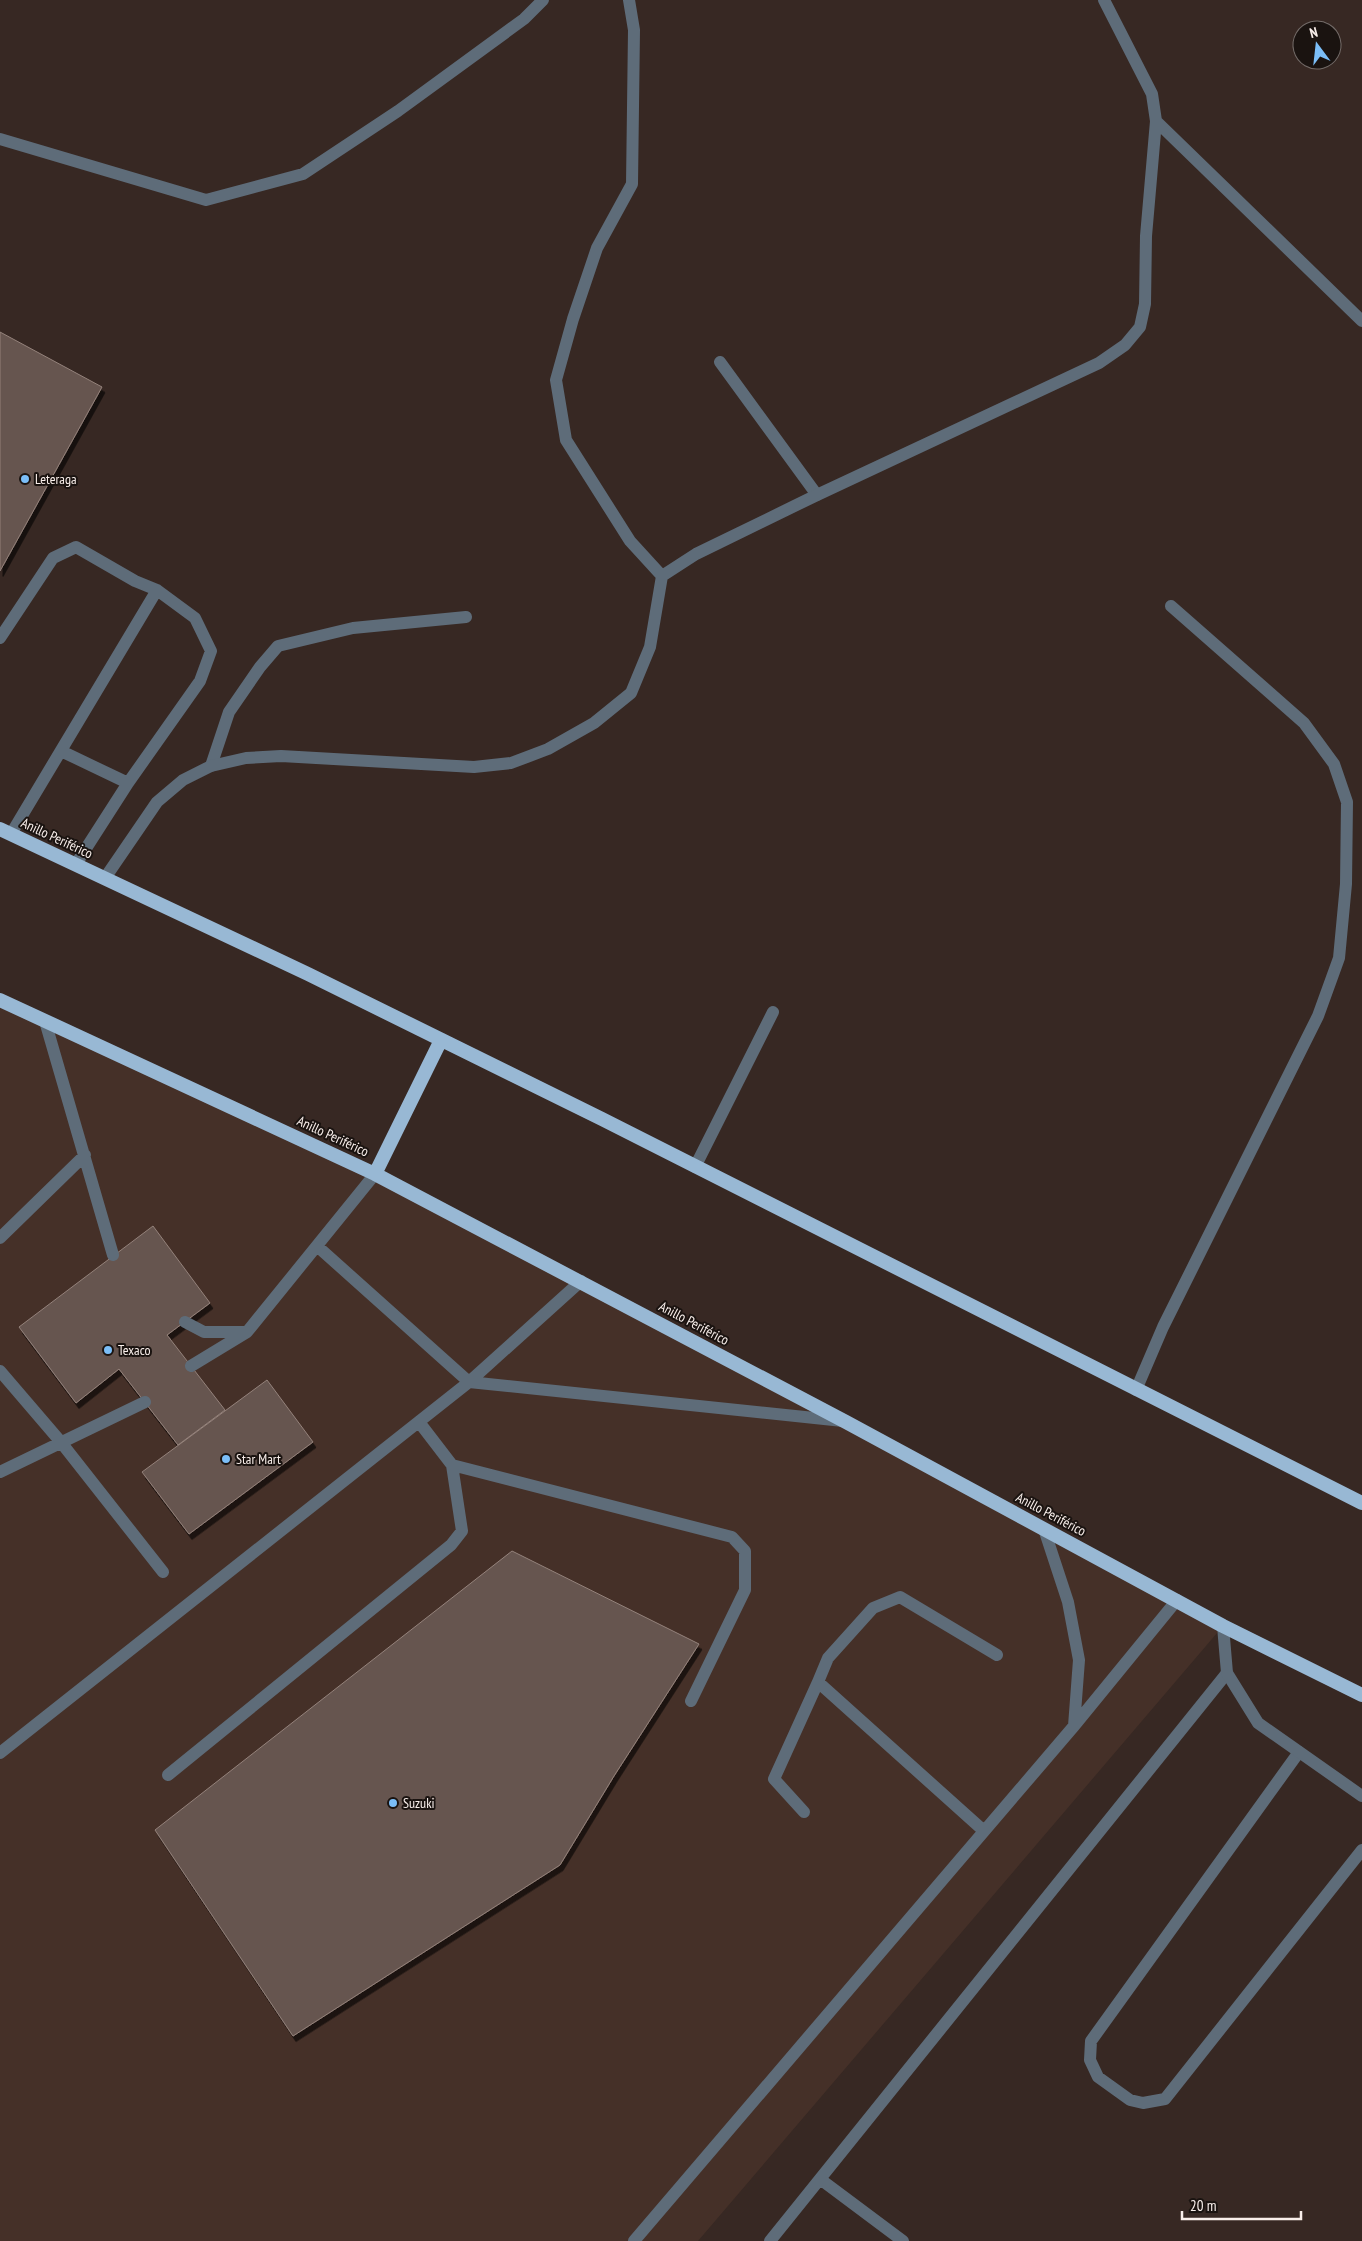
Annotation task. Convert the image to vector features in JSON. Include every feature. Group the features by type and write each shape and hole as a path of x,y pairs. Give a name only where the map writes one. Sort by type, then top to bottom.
{"highway":[{"name":"Anillo Periférico","path":"6,832 308,974 1362,1503"},
{"name":"Anillo Periférico","path":"0,1000 376,1174 846,1422 1223,1626 1362,1695"},
{"path":"376,1174 441,1040"}],"street":[{"path":"0,139 206,200 303,174 398,111 524,19 543,0"},
{"path":"629,0 634,30 632,184 597,248 573,319 556,380 566,440 630,541 662,576"},
{"path":"104,878 156,802 183,780 211,766 246,758 281,756 474,767 511,763 548,749 594,723 631,693 650,647 662,576 696,554 1099,363 1126,345 1140,327 1145,304 1146,236 1156,121 1152,94 1104,0"},
{"path":"1156,121 1362,321"},
{"path":"720,362 817,495"},
{"path":"0,638 54,558 76,547 135,582 157,590 195,618 212,651 200,681 128,783 76,864"},
{"path":"6,832 61,751 157,590"},
{"path":"1136,1390 1163,1327 1318,1016 1339,958 1346,884 1347,802 1334,764 1304,723 1171,606"},
{"path":"211,766 229,712 260,667 278,646 353,628 466,617"},
{"path":"61,751 128,783"},
{"path":"695,1167 774,1012"},
{"path":"46,1021 113,1255"},
{"path":"0,1238 85,1155"},
{"path":"191,1366 247,1332 376,1174"},
{"path":"317,1246 469,1382 846,1422"},
{"path":"0,1753 469,1382 581,1281"},
{"path":"185,1322 204,1332 247,1332"},
{"path":"0,1371 60,1441 163,1572"},
{"path":"0,1472 33,1458 60,1441 145,1402"},
{"path":"168,1776 451,1545 462,1531 452,1465 419,1422"},
{"path":"452,1465 732,1537 745,1551 745,1590 691,1700"},
{"path":"1044,1528 1068,1602 1079,1660 1074,1726"},
{"path":"804,1812 774,1779 828,1658 873,1608 900,1597 997,1654"},
{"path":"634,2241 1074,1726 1177,1600"},
{"path":"1223,1626 1226,1673 1258,1723 1362,1796"},
{"path":"770,2241 1226,1673"},
{"path":"818,1682 984,1831"},
{"path":"1299,1752 1091,2041 1090,2060 1098,2077 1130,2100 1143,2103 1165,2099 1362,1850"},
{"path":"820,2179 903,2241"}],"shaded area":[{"path":"0,1000 375,1174 1223,1626 698,2241 0,2241"}],"building":[{"name":"Leteraga","path":"0,332 102,387 0,571"},
{"name":"Texaco","path":"153,1226 210,1303 167,1335 225,1410 178,1445 119,1369 76,1403 19,1327"},
{"name":"Star Mart","path":"267,1380 313,1442 189,1534 142,1472"},
{"name":"Suzuki","path":"512,1551 699,1644 614,1776 560,1865 293,2036 155,1830"}],"place":[{"name":"Leteraga","path":"25,479"},
{"name":"Texaco","path":"108,1350"},
{"name":"Star Mart","path":"226,1459"},
{"name":"Suzuki","path":"393,1803"}]}
